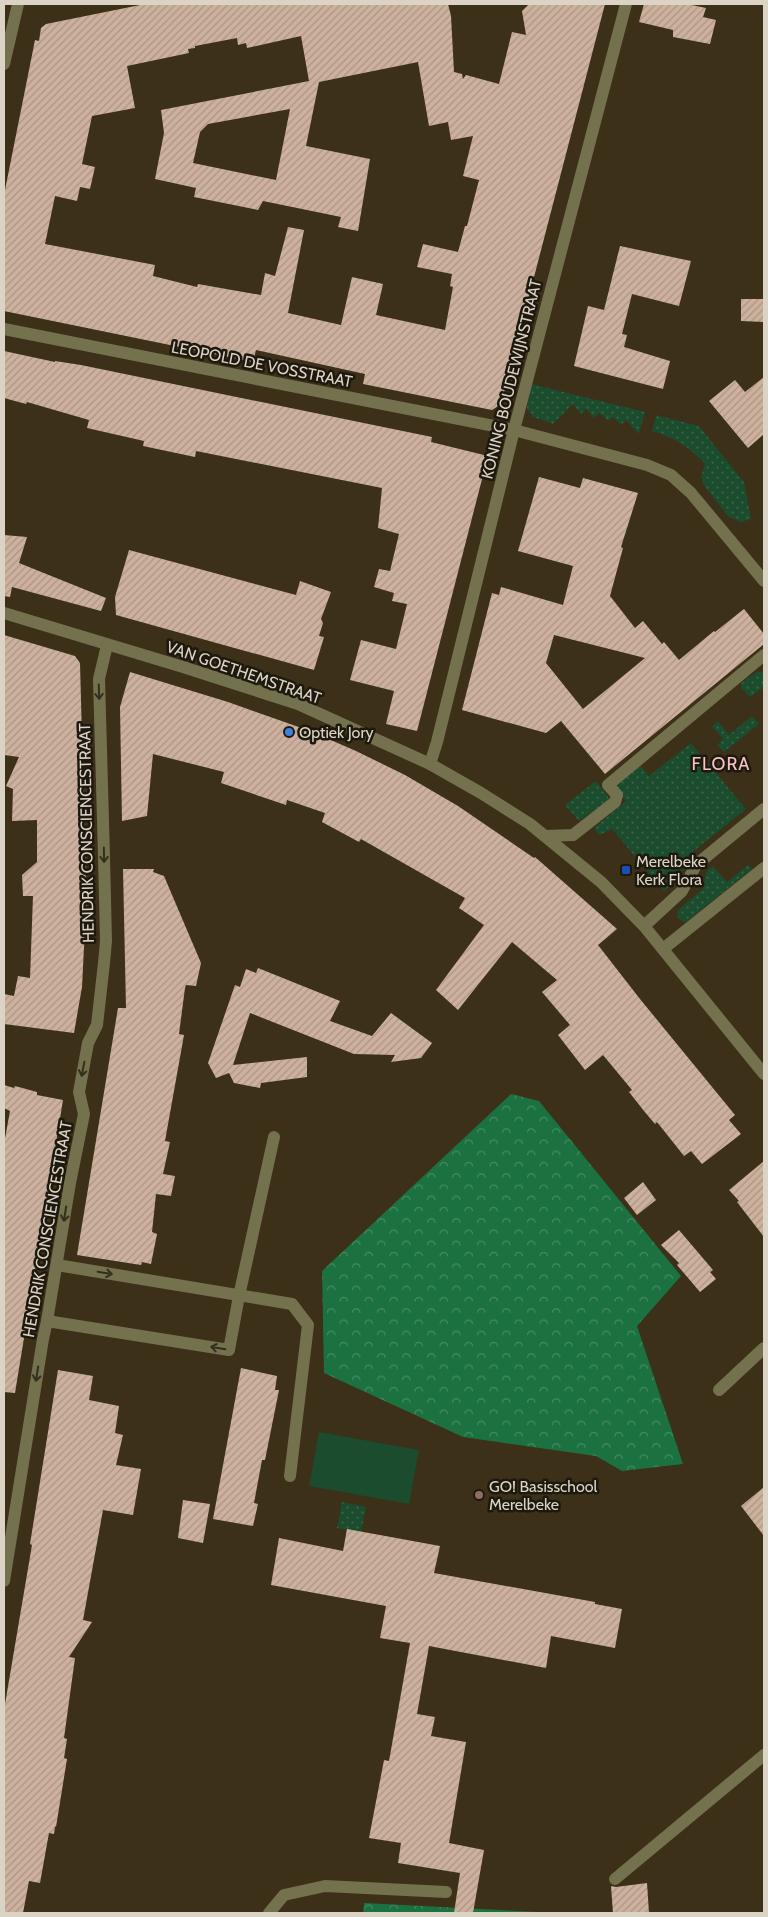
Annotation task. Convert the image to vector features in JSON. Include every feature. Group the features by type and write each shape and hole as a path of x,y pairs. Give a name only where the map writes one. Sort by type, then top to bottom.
{"street":[{"path":"4,64 18,4"},
{"name":"KONING BOUDEWIJNSTRAAT","path":"430,764 514,430 626,4"},
{"name":"LEOPOLD DE VOSSTRAAT","path":"4,329 514,430 647,465 671,475 692,493 764,581"},
{"name":"VAN GOETHEMSTRAAT","path":"4,613 184,667 298,704 430,764 481,792 530,824 601,882 644,926 764,1074"},
{"name":"HENDRIK CONSCIENCESTRAAT","path":"4,1581 43,1339 84,1114 78,1092 88,1043 96,1025 104,963 106,941 99,679 107,645"},
{"path":"545,836 573,835 586,827 615,802 617,795 608,785 764,655"},
{"path":"644,926 682,892 696,865 764,809"},
{"path":"663,949 764,868"},
{"path":"47,1321 229,1350 274,1137"},
{"path":"57,1265 292,1304 308,1324 290,1476"},
{"path":"718,1390 764,1348"},
{"path":"615,1879 764,1755"},
{"path":"269,1913 284,1895 325,1886 446,1892"}],"green space":[{"path":"531,384 645,412 639,434 626,420 621,425 613,417 608,421 599,413 594,418 586,409 581,414 573,404 553,424 533,417 527,408"},
{"path":"656,415 699,426 744,482 751,519 741,522 729,517 705,487 701,477 705,464 681,444 667,436 652,431"},
{"path":"758,671 764,674 764,687 750,697 741,688 741,683"},
{"path":"752,716 759,724 724,752 717,745 723,739 712,726 718,721 729,735"},
{"path":"691,743 746,809 684,859 681,878 664,891 612,829 599,835 594,828 626,801 613,785 639,764 649,776"},
{"path":"596,781 609,800 579,821 565,805"},
{"path":"748,865 752,869 687,921 684,922 677,916 678,910 703,889 706,872 713,866 727,882"},
{"path":"511,1094 539,1101 681,1276 637,1326 683,1464 622,1471 596,1456 463,1437 324,1373 322,1271"},
{"path":"319,1432 419,1450 409,1504 309,1486"},
{"path":"342,1502 366,1507 361,1532 337,1528"},
{"path":"364,1903 559,1913 363,1913"}],"building":[{"path":"145,4 448,4 451,16 454,72 462,74 463,79 466,75 499,84 512,32 526,35 522,11 529,4 605,4 501,404 492,410 363,384 365,374 256,350 253,362 4,311 4,195 35,40 39,41 41,28 46,24","holes":["301,36 309,81 161,110 164,133 155,179 196,188 194,197 258,210 263,201 341,217 338,227 358,231 370,159 306,146 319,82 418,62 429,126 448,122 451,140 473,136 463,176 479,180 458,252 423,244 417,267 452,274 450,286 453,287 445,330 376,315 383,284 352,277 341,325 288,313 304,230 288,227 275,276 265,273 261,295 198,284 197,287 153,276 155,265 45,244 55,196 77,201 80,187 90,189 95,167 82,164 92,116 135,108 127,66 189,53 188,49 195,48 195,46 237,38 238,45 246,43 247,48","290,109 276,180 193,163 200,132 208,124"]},
{"path":"644,4 687,4 706,8 703,17 716,20 710,44 673,37 673,30 639,22"},
{"path":"620,246 691,261 679,306 632,294 622,334 627,335 624,347 670,361 663,389 574,366 588,306 604,310"},
{"path":"741,299 764,299 764,322 741,321"},
{"path":"4,351 432,437 431,442 488,456 417,731 386,724 394,691 350,680 361,640 396,649 407,604 392,601 394,593 374,587 379,569 390,571 399,534 378,528 382,488 196,451 195,457 143,446 144,441 87,428 89,420 27,402 26,404 4,398"},
{"path":"764,377 764,434 748,448 709,401 735,380 745,392"},
{"path":"539,477 580,488 583,478 638,493 621,547 623,548 610,596 635,628 643,621 662,644 664,642 679,660 744,609 764,634 764,644 605,774 561,721 546,733 462,710 492,593 499,595 501,587 563,605 573,566 518,551","holes":["554,635 645,658 583,709 546,663"]},
{"path":"4,535 27,537 19,563 106,598 101,611 12,587 10,597 4,596"},
{"path":"129,550 296,595 300,581 331,592 321,619 323,623 319,636 324,637 314,670 116,615 115,597"},
{"path":"4,635 75,656 80,663 87,927 85,927 82,987 74,1033 4,1024 4,994 14,996 18,976 30,978 33,896 23,896 22,875 37,862 37,820 12,821 13,789 6,786 19,757 4,755"},
{"path":"130,672 228,702 310,731 356,751 405,775 458,806 535,857 617,929 598,945 735,1115 729,1120 741,1134 702,1164 691,1151 684,1156 657,1122 655,1124 644,1111 629,1092 632,1090 603,1055 585,1070 558,1035 570,1025 542,992 557,980 512,942 458,1010 436,990 484,925 459,908 465,898 361,839 359,842 322,822 325,813 287,800 286,805 221,783 224,772 153,754 147,816 122,821 120,707"},
{"path":"123,869 154,869 153,872 164,876 201,963 196,986 186,985 185,988 179,1034 184,1035 165,1141 170,1142 163,1174 175,1176 171,1196 156,1194 152,1232 157,1234 151,1264 142,1262 141,1265 77,1255 118,1008 126,1008"},
{"path":"258,968 340,1001 330,1021 372,1036 391,1013 432,1043 421,1058 391,1062 395,1055 354,1054 250,1013 233,1065 307,1057 307,1077 261,1083 260,1088 234,1083 229,1073 216,1078 208,1063 235,985 240,987 246,969 256,973"},
{"path":"4,1085 14,1088 15,1086 37,1092 37,1095 63,1100 15,1393 4,1392 4,1144 10,1111 4,1108"},
{"path":"764,1161 764,1237 729,1190"},
{"path":"643,1182 656,1200 637,1215 624,1198"},
{"path":"679,1230 713,1270 710,1272 716,1279 700,1292 677,1265 679,1263 661,1245"},
{"path":"241,1368 277,1376 275,1390 279,1390 265,1460 262,1460 254,1503 258,1504 253,1526 213,1519"},
{"path":"58,1370 93,1376 89,1400 119,1406 115,1433 123,1435 116,1465 141,1469 133,1515 103,1510 83,1620 92,1622 69,1657 75,1658 64,1738 67,1739 64,1758 67,1759 56,1827 54,1834 49,1833 40,1883 29,1881 23,1913 4,1913 4,1710 32,1545 30,1544"},
{"path":"764,1487 764,1536 741,1506"},
{"path":"183,1500 210,1504 203,1543 178,1538"},
{"path":"347,1529 440,1546 434,1573 595,1602 595,1604 622,1609 615,1648 551,1636 546,1668 429,1646 417,1714 435,1717 431,1736 466,1742 449,1843 484,1850 473,1913 454,1913 460,1873 398,1863 401,1843 369,1838 384,1760 389,1761 410,1643 380,1638 386,1606 271,1585 279,1538 343,1551"},
{"path":"647,1883 649,1913 613,1913 611,1886"}],"place":[{"name":"Optiek Jory","path":"289,732"},
{"name":"Merelbeke Kerk Flora","path":"626,870"},
{"name":"GO! Basisschool Merelbeke","path":"479,1495"}],"district":[{"name":"FLORA","path":"721,764"}]}
